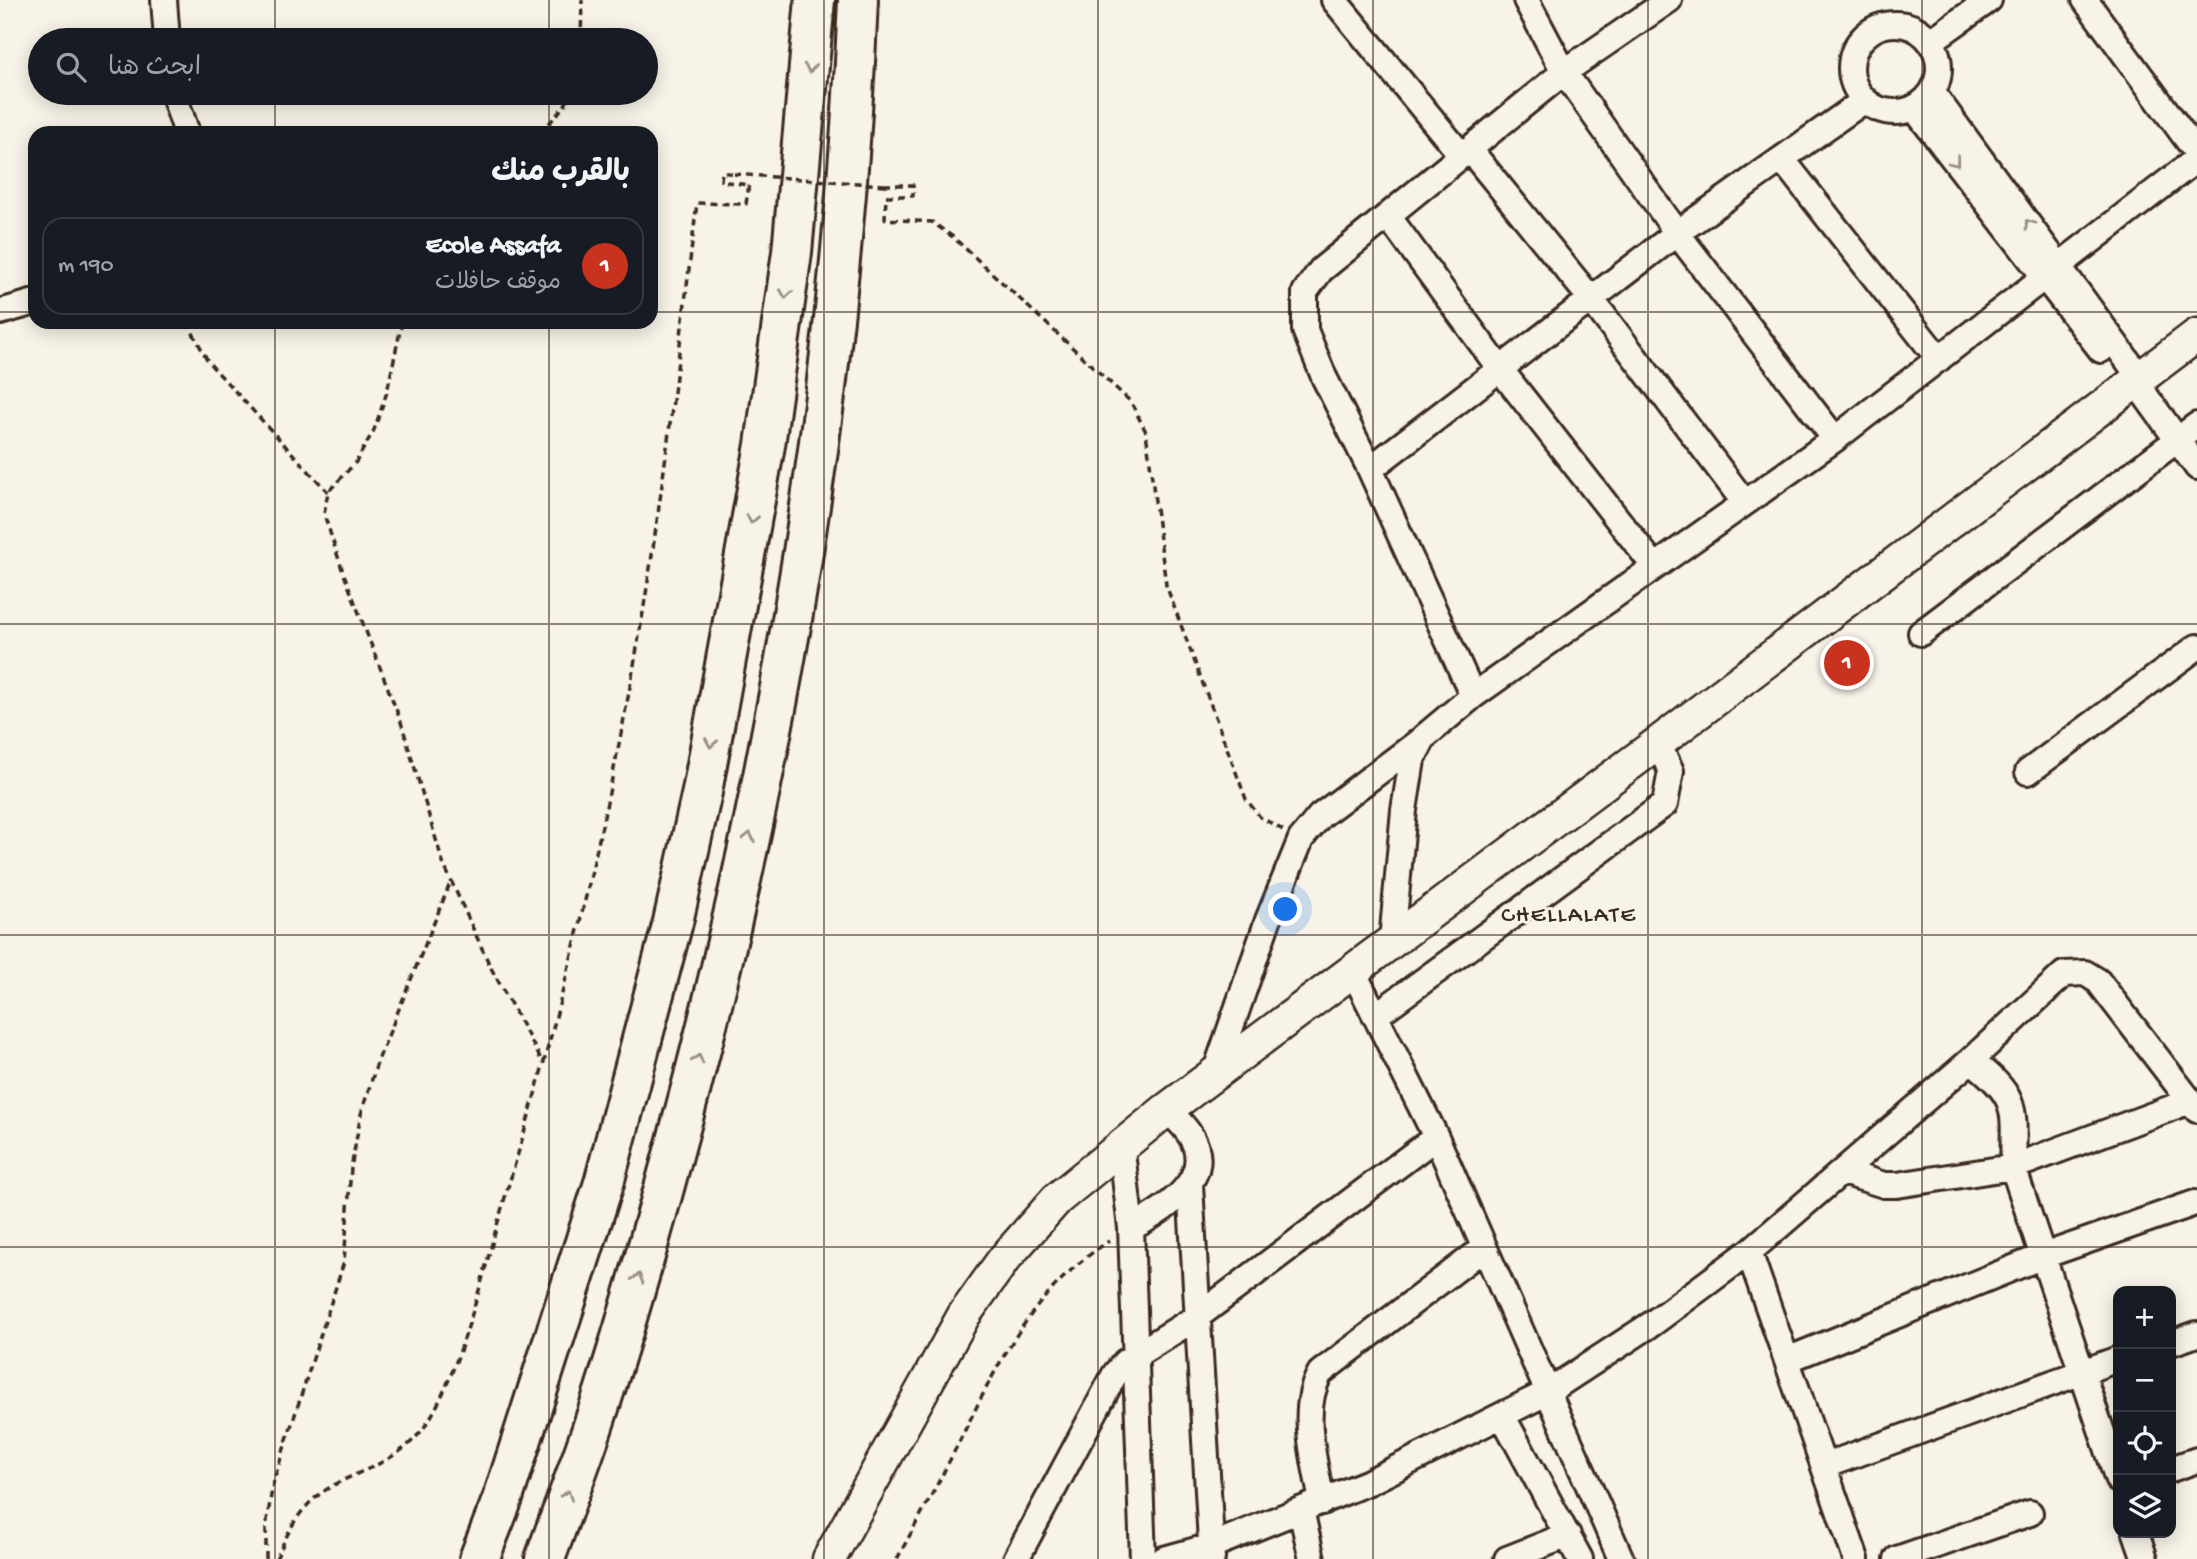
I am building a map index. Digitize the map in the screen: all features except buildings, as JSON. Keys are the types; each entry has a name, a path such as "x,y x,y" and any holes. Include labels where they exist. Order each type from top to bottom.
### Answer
{"highway":[{"path":"479,1559 503,1498 604,1183 673,922 696,818 765,445 792,252 815,0"},
{"path":"545,1559 594,1424 660,1206 720,975 763,774 805,545 830,349 855,88 858,0"}],"street":[{"path":"164,0 166,28"},
{"path":"1334,0 1591,299 1745,503"},
{"path":"1526,0 1564,72 1677,233 1835,439"},
{"path":"1473,696 1370,469 1324,377 1305,330 1305,292 1321,270 1564,72 1670,0"},
{"path":"1931,41 1989,0"},
{"path":"2085,0 2197,153"},
{"path":"1900,24 1915,28 1931,41 1939,64 1938,78 1932,92 1913,108 1883,110 1865,100 1856,88 1851,72 1852,57 1858,43 1870,32 1884,25 1900,24"},
{"path":"1932,92 2052,272 2138,387 2187,432 2197,467"},
{"path":"1370,469 1677,233 1865,100"},
{"path":"177,105 185,126"},
{"path":"1913,108 2052,272"},
{"path":"1782,159 1939,359"},
{"path":"1215,1073 1268,920 1301,839 1320,816 1473,696 1835,439 2197,159"},
{"path":"1388,216 1500,369 1655,567"},
{"path":"0,312 28,304"},
{"path":"829,1559 932,1369 1004,1259 1057,1199 1121,1144 1658,743 1911,549 2138,387 2197,335"},
{"path":"1921,632 2187,432"},
{"path":"2028,772 2197,647"},
{"path":"1392,942 1408,779 1424,737"},
{"path":"1375,1016 1665,804 1671,771 1658,743"},
{"path":"1353,971 1436,1137 1621,1559"},
{"path":"1164,1559 1211,1553 1546,1393 1653,1323 1749,1252 1971,1060 2058,978 2074,972 2085,973 2098,981 2194,1105 2013,1167 1897,1185 1884,1185 1843,1172"},
{"path":"1971,1060 2000,1083 2012,1104 2013,1167 2116,1475"},
{"path":"1131,1227 1180,1198 1196,1171 1196,1151 1189,1133 1166,1110"},
{"path":"1016,1559 1115,1374 1125,1362 1137,1357 1197,1317 1436,1137"},
{"path":"1121,1144 1131,1227 1143,1559"},
{"path":"1190,1185 1211,1553"},
{"path":"1787,1360 2043,1256 2195,1203"},
{"path":"1312,1559 1311,1389 1320,1373 1484,1248"},
{"path":"1749,1252 1856,1559"},
{"path":"2176,1341 2197,1334"},
{"path":"1824,1466 2113,1361"},
{"path":"1502,1415 1580,1559"},
{"path":"2176,1467 2197,1460"},
{"path":"1897,1559 2030,1513"},
{"path":"1507,1559 1568,1535"},
{"path":"2138,1538 2146,1559"}],"path":[{"path":"581,28 582,0"},
{"path":"547,126 565,105"},
{"path":"276,1559 305,1508 320,1495 407,1449 429,1420 456,1359 543,1063 585,897 625,713 659,516 697,204 746,204 749,185 721,181 722,172 912,186 912,196 886,196 886,219 932,222 1066,340 1131,402 1146,432 1166,585 1218,717 1246,799 1260,817 1301,839"},
{"path":"191,329 209,363 328,492"},
{"path":"400,329 387,392 374,430 356,462 328,492 324,514 401,722 451,881 491,968 543,1063"},
{"path":"266,1559 266,1527 273,1483 344,1262 351,1168 361,1114 377,1063 451,881"},
{"path":"897,1559 1014,1336 1063,1274 1131,1227"}],"place":[{"name":"Ecole Assafa","path":"1847,663"}],"district":[{"name":"CHELLALATE","path":"1569,913"}]}
